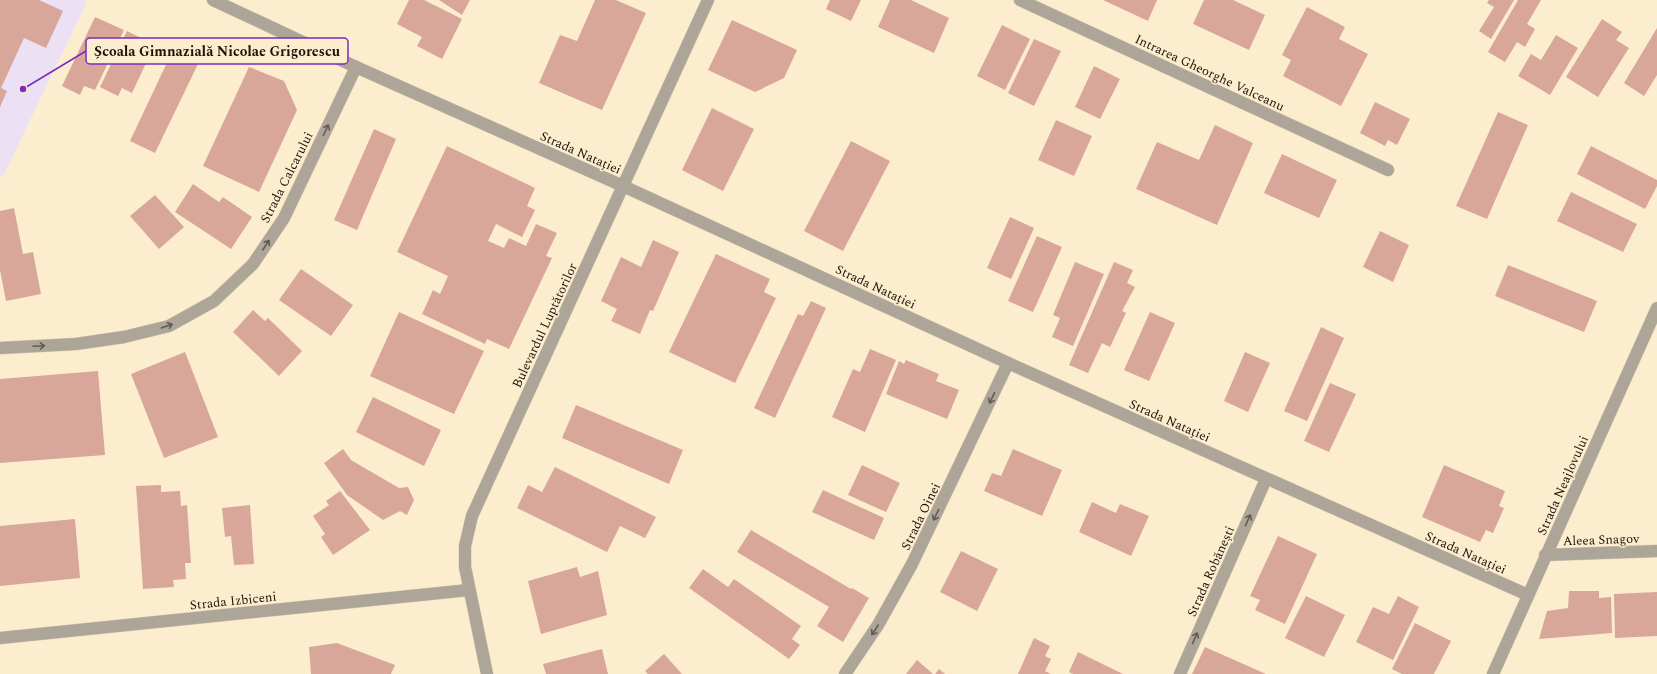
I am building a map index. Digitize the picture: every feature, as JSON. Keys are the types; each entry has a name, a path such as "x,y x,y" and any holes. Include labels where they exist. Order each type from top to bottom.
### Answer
{"street":[{"name":"Strada Natației","path":"213,0 356,67 623,186 1008,363 1528,595"},
{"name":"Bulevardul Luptătorilor","path":"487,674 465,567 465,546 472,516 708,0"},
{"name":"Intrarea Gheorghe Valceanu","path":"1020,0 1388,170"},
{"name":"Strada Calcarului","path":"0,348 76,344 124,337 169,326 214,301 253,264 284,218 356,67"},
{"name":"Strada Neajlovului","path":"1492,674 1657,308"},
{"name":"Strada Oinei","path":"845,674 878,625 912,564 1008,363"},
{"name":"Strada Robănești","path":"1180,674 1266,479"},
{"name":"Aleea Snagov","path":"1545,555 1657,551"},
{"name":"Strada Izbiceni","path":"0,638 469,590"}],"shaded area":[{"path":"0,0 83,0 87,2 3,176 0,177"}],"building":[{"path":"0,0 39,0 63,11 46,48 24,38 1,88 7,91 0,107"},
{"path":"409,0 424,0 462,19 442,59 417,46 422,37 397,24"},
{"path":"439,0 470,0 462,15"},
{"path":"595,0 616,0 646,13 602,110 539,83 560,35 577,41"},
{"path":"830,0 861,0 851,21 826,9"},
{"path":"890,0 911,0 949,18 934,53 878,27"},
{"path":"1103,0 1157,0 1148,21"},
{"path":"1204,0 1233,0 1265,15 1249,50 1193,24"},
{"path":"1489,0 1514,0 1491,39 1479,31 1494,7 1487,3"},
{"path":"1518,0 1541,0 1527,24 1535,29 1525,47 1517,42 1505,62 1488,52"},
{"path":"1307,7 1345,27 1339,39 1368,54 1341,106 1283,76 1291,60 1282,55"},
{"path":"95,17 124,30 95,90 84,86 80,95 62,86"},
{"path":"1602,19 1622,32 1616,40 1629,48 1598,97 1566,77"},
{"path":"732,20 797,50 784,78 755,92 708,70"},
{"path":"1002,25 1030,39 1005,90 977,76"},
{"path":"1657,28 1657,75 1644,96 1624,83"},
{"path":"127,31 143,39 135,55 147,61 132,93 122,88 118,96 100,87"},
{"path":"1556,35 1578,48 1550,95 1518,76 1531,54 1541,60"},
{"path":"1034,39 1061,51 1034,106 1008,93"},
{"path":"172,52 198,64 155,153 130,141"},
{"path":"1094,66 1120,79 1100,119 1075,107"},
{"path":"249,67 284,81 297,110 259,192 203,166"},
{"path":"1375,102 1410,119 1397,145 1388,140 1385,146 1360,133"},
{"path":"712,108 754,129 723,191 682,170"},
{"path":"1498,112 1528,125 1487,219 1456,206"},
{"path":"1056,120 1092,136 1074,176 1038,160"},
{"path":"1215,125 1253,143 1217,225 1136,189 1157,142 1199,160"},
{"path":"374,129 396,139 357,230 334,220"},
{"path":"851,141 890,161 843,251 804,231"},
{"path":"447,146 535,188 527,206 535,210 522,237 496,224 488,241 504,248 509,238 526,246 536,224 557,233 546,256 552,258 509,349 487,339 485,344 422,314 433,290 440,294 448,276 397,252"},
{"path":"1591,146 1657,180 1657,186 1645,209 1577,174"},
{"path":"1282,154 1337,180 1319,218 1264,193"},
{"path":"193,184 219,202 223,197 252,217 231,249 175,212"},
{"path":"1571,192 1637,224 1623,252 1557,221"},
{"path":"155,195 184,227 159,249 130,216"},
{"path":"14,208 23,254 33,252 41,294 6,301 0,270 0,211"},
{"path":"1010,217 1034,228 1011,279 987,268"},
{"path":"1380,231 1409,245 1393,282 1363,267"},
{"path":"1037,236 1062,247 1033,312 1008,301"},
{"path":"653,240 679,252 653,311 650,310 640,334 611,321 617,309 601,301 621,257 641,267"},
{"path":"716,254 770,279 764,292 776,298 735,383 669,352"},
{"path":"1075,262 1104,274 1073,346 1052,337 1060,318 1053,315"},
{"path":"1114,262 1133,270 1127,283 1135,287 1122,311 1126,313 1110,347 1102,343 1088,373 1069,365"},
{"path":"1508,265 1597,301 1584,332 1495,296"},
{"path":"301,269 353,305 331,336 279,300"},
{"path":"811,301 826,308 775,418 754,408 798,314 803,316"},
{"path":"253,310 265,321 268,318 302,351 279,376 233,332"},
{"path":"399,312 484,351 454,414 370,376"},
{"path":"1150,312 1175,323 1149,381 1124,370"},
{"path":"1321,327 1344,338 1307,421 1284,411"},
{"path":"870,349 896,360 865,432 832,417 853,369 860,372"},
{"path":"185,352 218,437 164,458 131,374"},
{"path":"1245,352 1270,363 1248,412 1224,401"},
{"path":"906,360 939,374 936,381 959,390 947,419 886,394 899,361 904,364"},
{"path":"98,371 105,455 0,463 0,379"},
{"path":"1330,383 1356,394 1329,452 1304,441"},
{"path":"373,397 441,430 424,466 356,432"},
{"path":"576,405 683,450 669,484 562,438"},
{"path":"343,449 351,460 399,488 408,487 414,500 407,515 400,511 383,520 347,495 324,463"},
{"path":"1013,449 1062,470 1042,516 984,491 992,473 1001,476"},
{"path":"862,465 900,483 886,512 848,495"},
{"path":"1444,465 1505,491 1499,506 1504,508 1493,533 1486,530 1480,542 1422,517"},
{"path":"555,467 656,517 645,538 620,526 607,552 517,508 528,485 542,492"},
{"path":"161,485 161,492 180,491 181,506 187,505 191,563 185,563 186,579 173,580 174,587 143,589 136,486"},
{"path":"823,490 884,518 874,540 812,512"},
{"path":"340,491 370,530 333,555 321,537 325,534 313,516 329,505 326,501"},
{"path":"1092,502 1116,513 1120,504 1149,516 1131,556 1079,532"},
{"path":"250,505 254,564 234,565 231,536 225,537 222,508"},
{"path":"75,519 80,578 0,586 0,526"},
{"path":"751,530 869,598 843,642 817,626 829,607 737,552"},
{"path":"1278,536 1317,554 1285,624 1255,610 1260,600 1250,596"},
{"path":"961,551 998,569 977,611 940,592"},
{"path":"577,567 580,577 598,571 607,615 541,634 528,581"},
{"path":"703,569 728,587 734,579 801,626 792,639 800,645 789,659 689,588"},
{"path":"1569,591 1599,591 1599,598 1611,597 1612,633 1539,639 1547,611 1568,608"},
{"path":"1657,592 1657,636 1615,638 1614,594"},
{"path":"1306,596 1345,615 1324,657 1285,638"},
{"path":"1398,596 1419,607 1393,660 1356,642 1373,607 1389,614"},
{"path":"1415,623 1451,641 1434,674 1402,674 1392,669"},
{"path":"1034,638 1050,646 1045,656 1051,659 1045,671 1051,674 1018,674"},
{"path":"337,643 395,665 391,674 311,674 309,647"},
{"path":"1205,647 1266,674 1192,674"},
{"path":"602,649 608,674 546,674 543,664"},
{"path":"1078,652 1123,674 1073,674 1069,672"},
{"path":"664,654 682,674 648,674 645,671"},
{"path":"917,660 933,674 906,674"},
{"path":"939,669 945,674 935,674"}],"place":[{"name":"Școala Gimnazială Nicolae Grigorescu","path":"23,89"}]}
